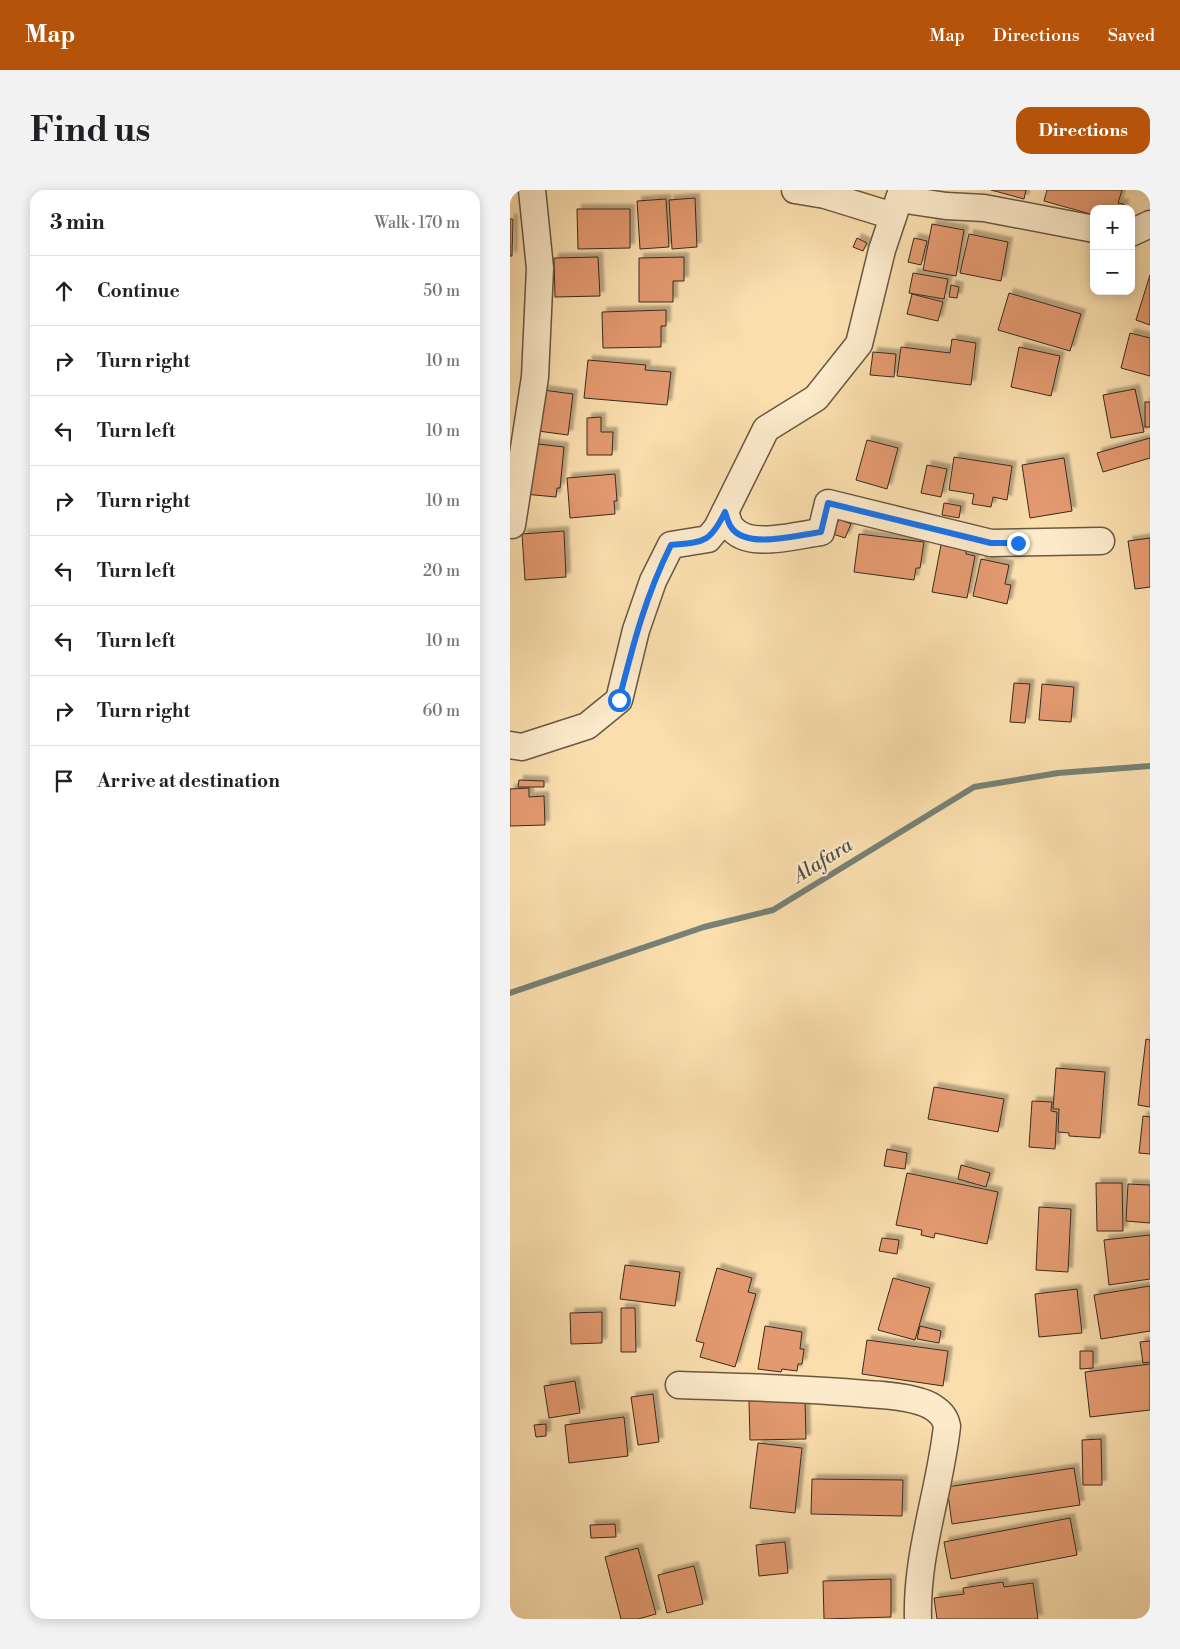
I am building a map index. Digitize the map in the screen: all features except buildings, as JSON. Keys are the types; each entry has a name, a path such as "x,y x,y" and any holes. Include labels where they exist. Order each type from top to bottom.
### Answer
{"street":[{"path":"512,525 535,377 540,268 532,190"},
{"path":"795,190 825,195 994,210 1090,228"},
{"path":"510,745 522,747 587,726 619,700 636,630 652,581 671,545 708,539 717,528 766,429 816,398 859,344 882,250 898,201"},
{"path":"1135,231 1150,224"},
{"path":"725,512 731,527 752,541 821,532 828,503 991,543 1101,541"},
{"path":"679,1385 817,1389 892,1396 930,1405 940,1413 945,1418 947,1426 928,1522 918,1595 918,1619"}],"waterway":[{"name":"Alafara","path":"510,993 704,927 773,910 974,787 1058,773 1150,766"}],"route":[{"path":"619,700 636,630 652,581 671,545 708,539 717,528 725,512 731,527 752,541 821,532 828,503 991,543 1018,543"}]}
